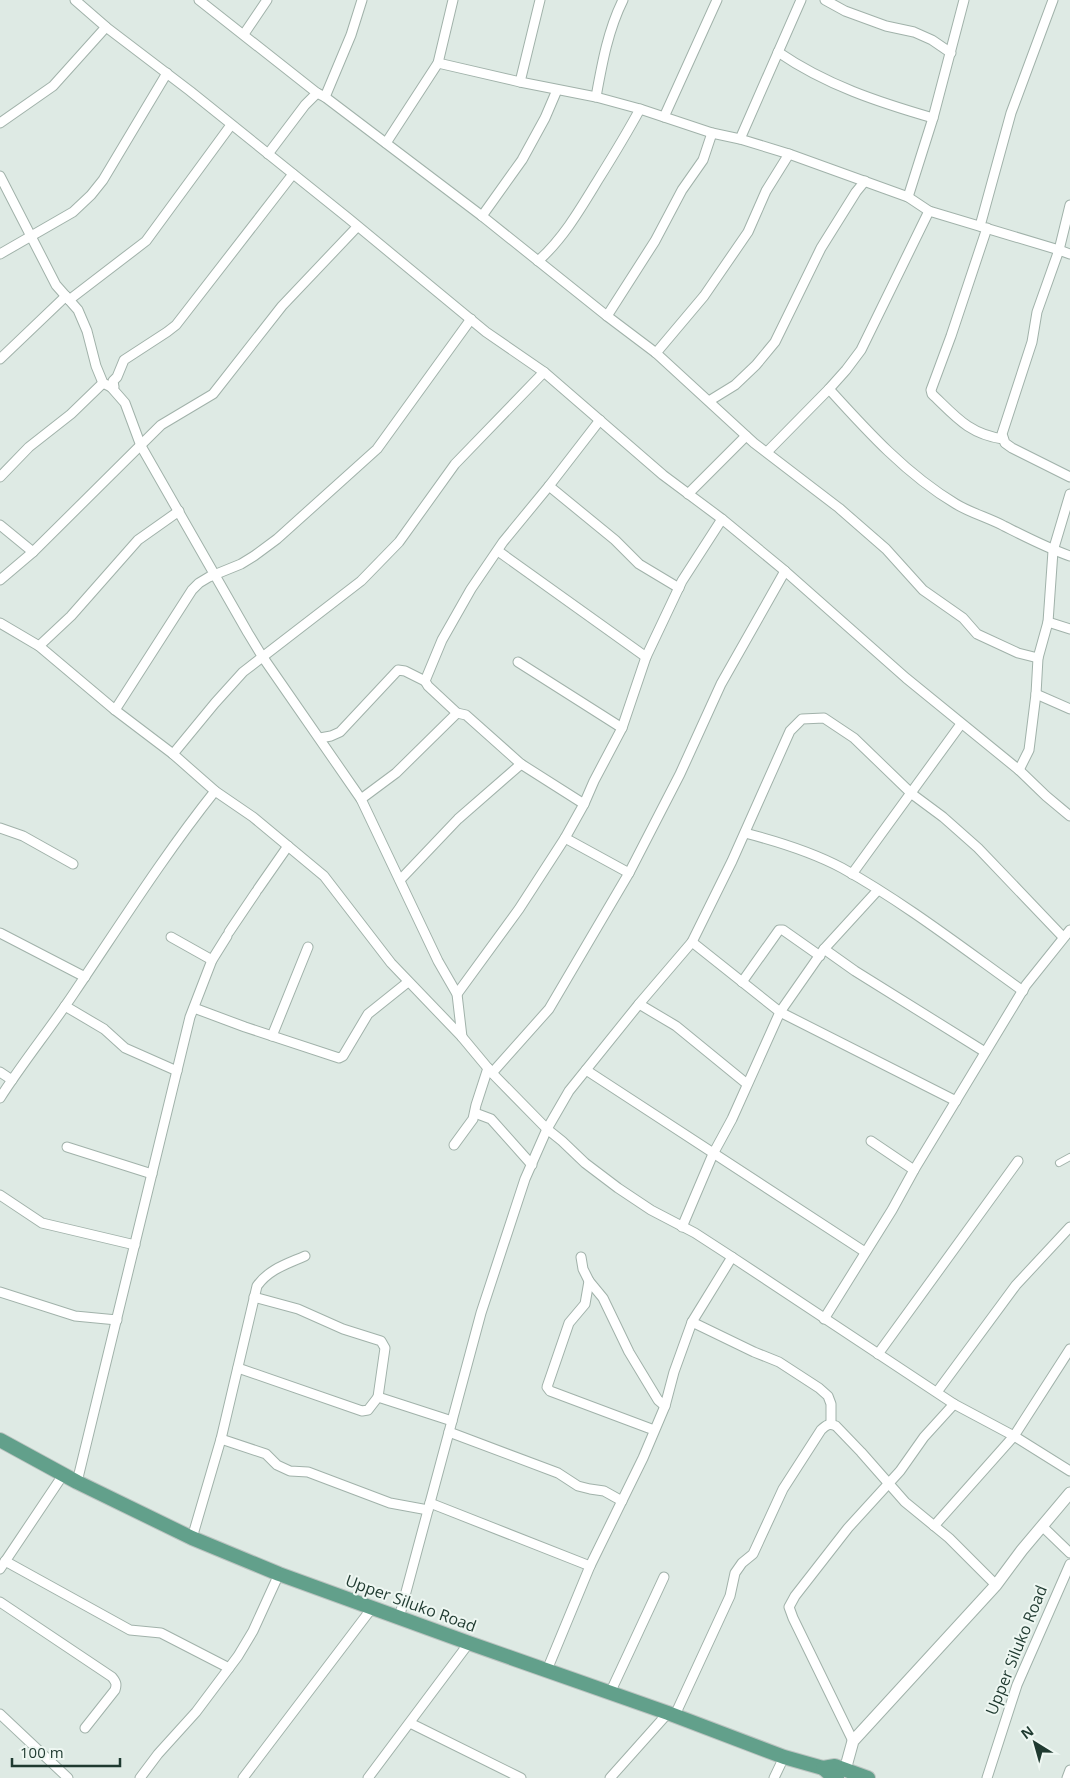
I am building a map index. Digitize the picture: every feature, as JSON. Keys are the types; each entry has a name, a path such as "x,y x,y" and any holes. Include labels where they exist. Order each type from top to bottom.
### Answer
{"main road":[{"name":"Upper Siluko Road","path":"0,1440 63,1475 192,1538 279,1574 672,1714 784,1757 823,1768 834,1766 841,1774 868,1778"}],"street":[{"path":"75,0 106,27 167,73 293,174 486,332 544,372 663,475 722,519 785,571 962,724 1019,770 1070,816"},
{"path":"199,0 482,216 656,353 746,436 839,508 886,549 923,590 963,618 977,634 1018,653 1038,658"},
{"path":"244,34 267,0"},
{"path":"268,154 305,105 321,95 351,35 362,0"},
{"path":"386,143 438,63 453,0"},
{"path":"520,82 540,0"},
{"path":"596,97 608,41 616,14 623,0"},
{"path":"664,117 717,0"},
{"path":"740,139 801,0"},
{"path":"825,0 845,11 879,24 914,32 932,40 951,53"},
{"path":"908,197 934,118 964,0"},
{"path":"1003,439 987,436 965,425 932,394 931,390 951,336 984,227 1011,113 1053,0"},
{"path":"0,122 53,86 106,27"},
{"path":"778,52 797,65 840,87 888,105 934,118"},
{"path":"438,63 596,97 640,109 712,133 740,139 789,154 908,197 929,211 1070,254"},
{"path":"0,254 73,212 91,195 103,180 167,73"},
{"path":"482,216 522,160 545,118 557,90"},
{"path":"538,261 550,250 584,203 627,134 640,109"},
{"path":"0,359 67,298 146,241 231,125"},
{"path":"607,316 655,241 682,190 703,160 712,133"},
{"path":"656,353 704,296 748,232 766,191 789,154"},
{"path":"107,385 114,387 113,381 117,377 124,360 176,325 293,174"},
{"path":"0,176 56,285 78,310 87,331 96,366 107,385 125,403 141,446 214,574 262,656 361,799 438,962 457,994 462,1037"},
{"path":"709,401 735,385 756,365 775,342 821,248 865,181"},
{"path":"1070,205 1059,250 1037,312 1032,342 1002,434 1005,443 1012,448 1070,477"},
{"path":"767,452 829,389 861,350 929,211"},
{"path":"0,580 32,552 162,425 213,394 282,306 357,227"},
{"path":"115,710 192,590 199,583 214,574 247,560 277,539 377,449 471,320"},
{"path":"172,754 243,672 361,582 399,542 455,464 544,372"},
{"path":"0,477 29,447 107,385"},
{"path":"829,389 875,439 918,477 955,504 1053,550 1070,556"},
{"path":"425,681 442,640 471,588 600,420"},
{"path":"688,494 746,436"},
{"path":"549,486 615,540 639,564 679,588"},
{"path":"1019,770 1029,750 1036,694 1038,658 1048,622 1053,550 1070,494"},
{"path":"39,646 71,616 138,540 179,511"},
{"path":"457,994 519,909 565,838 584,804 622,728 646,657 679,588 722,519"},
{"path":"0,525 32,552"},
{"path":"498,551 646,657"},
{"path":"454,1145 474,1119 490,1071 549,1009 630,873 680,774 721,684 785,571"},
{"path":"1048,622 1070,630"},
{"path":"0,623 39,646 115,710 215,790 253,817 324,876 391,963 408,982 462,1037 490,1071 547,1130 562,1141 585,1163 618,1188 695,1233 954,1404 1014,1436 1070,1470"},
{"path":"518,662 622,728"},
{"path":"320,738 340,732 398,670 405,671 425,681 457,713 466,715 521,764 584,804"},
{"path":"1036,694 1070,709"},
{"path":"361,799 396,773 457,713"},
{"path":"399,1618 481,1313 525,1179 547,1130 569,1091 692,942 745,833 790,731 802,719 824,718 854,738 912,794 943,817 978,848 1063,937"},
{"path":"852,874 962,724"},
{"path":"400,880 458,819 521,764"},
{"path":"0,1098 85,977 183,831 215,790"},
{"path":"0,828 23,836 74,864"},
{"path":"745,833 780,842 841,867 878,890 1023,991"},
{"path":"565,838 630,873"},
{"path":"77,1482 190,1017 212,960 288,846"},
{"path":"682,1227 712,1154 732,1119 780,1012 822,953 878,890"},
{"path":"742,982 779,930 783,930 855,971 985,1052"},
{"path":"824,1319 892,1210 914,1170 1023,991 1070,930"},
{"path":"0,933 85,977"},
{"path":"171,937 212,960"},
{"path":"692,942 780,1012 956,1101"},
{"path":"272,1036 308,947"},
{"path":"194,1008 339,1058 343,1056 368,1014 408,982"},
{"path":"639,1004 676,1026 747,1084"},
{"path":"65,1006 104,1029 125,1048 177,1071"},
{"path":"586,1070 712,1154 865,1252"},
{"path":"0,1072 12,1080"},
{"path":"475,1113 491,1119 532,1165"},
{"path":"871,1141 914,1170"},
{"path":"67,1147 152,1174"},
{"path":"1059,1163 1070,1157"},
{"path":"878,1354 1018,1161"},
{"path":"0,1195 42,1223 135,1245"},
{"path":"937,1392 1016,1285 1070,1226"},
{"path":"192,1538 221,1439 257,1286 263,1277 271,1271 305,1256"},
{"path":"581,1257 582,1269 588,1281 603,1298 629,1352 658,1400 665,1406"},
{"path":"547,1670 590,1566 643,1458 665,1406 674,1372 692,1322 732,1257"},
{"path":"588,1281 586,1304 569,1323 547,1387 550,1391 654,1430"},
{"path":"0,1292 75,1316 116,1320"},
{"path":"238,1368 362,1411 368,1410 378,1397 385,1348 381,1342 343,1329 298,1308 254,1297"},
{"path":"692,1322 779,1362 819,1388 828,1396 831,1404 831,1424"},
{"path":"934,1526 1014,1436 1070,1349"},
{"path":"378,1397 452,1421"},
{"path":"853,1741 793,1618 790,1607 795,1596 842,1536 900,1470 924,1438 954,1404"},
{"path":"610,1778 672,1714 730,1596 735,1572 753,1554 783,1489 821,1430 827,1425 836,1426 906,1502 996,1585"},
{"path":"449,1432 558,1473 578,1486 590,1490 604,1491 622,1501"},
{"path":"221,1439 266,1454 277,1465 290,1471 308,1472 390,1503 429,1507 590,1566"},
{"path":"63,1475 3,1565 130,1630 161,1633 229,1668"},
{"path":"841,1774 853,1741 996,1585 1070,1493"},
{"path":"1042,1526 1070,1553"},
{"name":"Upper Siluko Road","path":"987,1778 1017,1685 1070,1564"},
{"path":"140,1778 158,1754 196,1712 229,1668 252,1631 279,1574"},
{"path":"610,1693 664,1577"},
{"path":"0,1602 112,1677 116,1682 115,1690 85,1728"},
{"path":"243,1778 372,1608"},
{"path":"368,1778 469,1643"},
{"path":"0,1714 68,1778"},
{"path":"410,1723 521,1778"},
{"path":"774,1778 784,1757"},
{"path":"1067,1778 1070,1770"}]}
